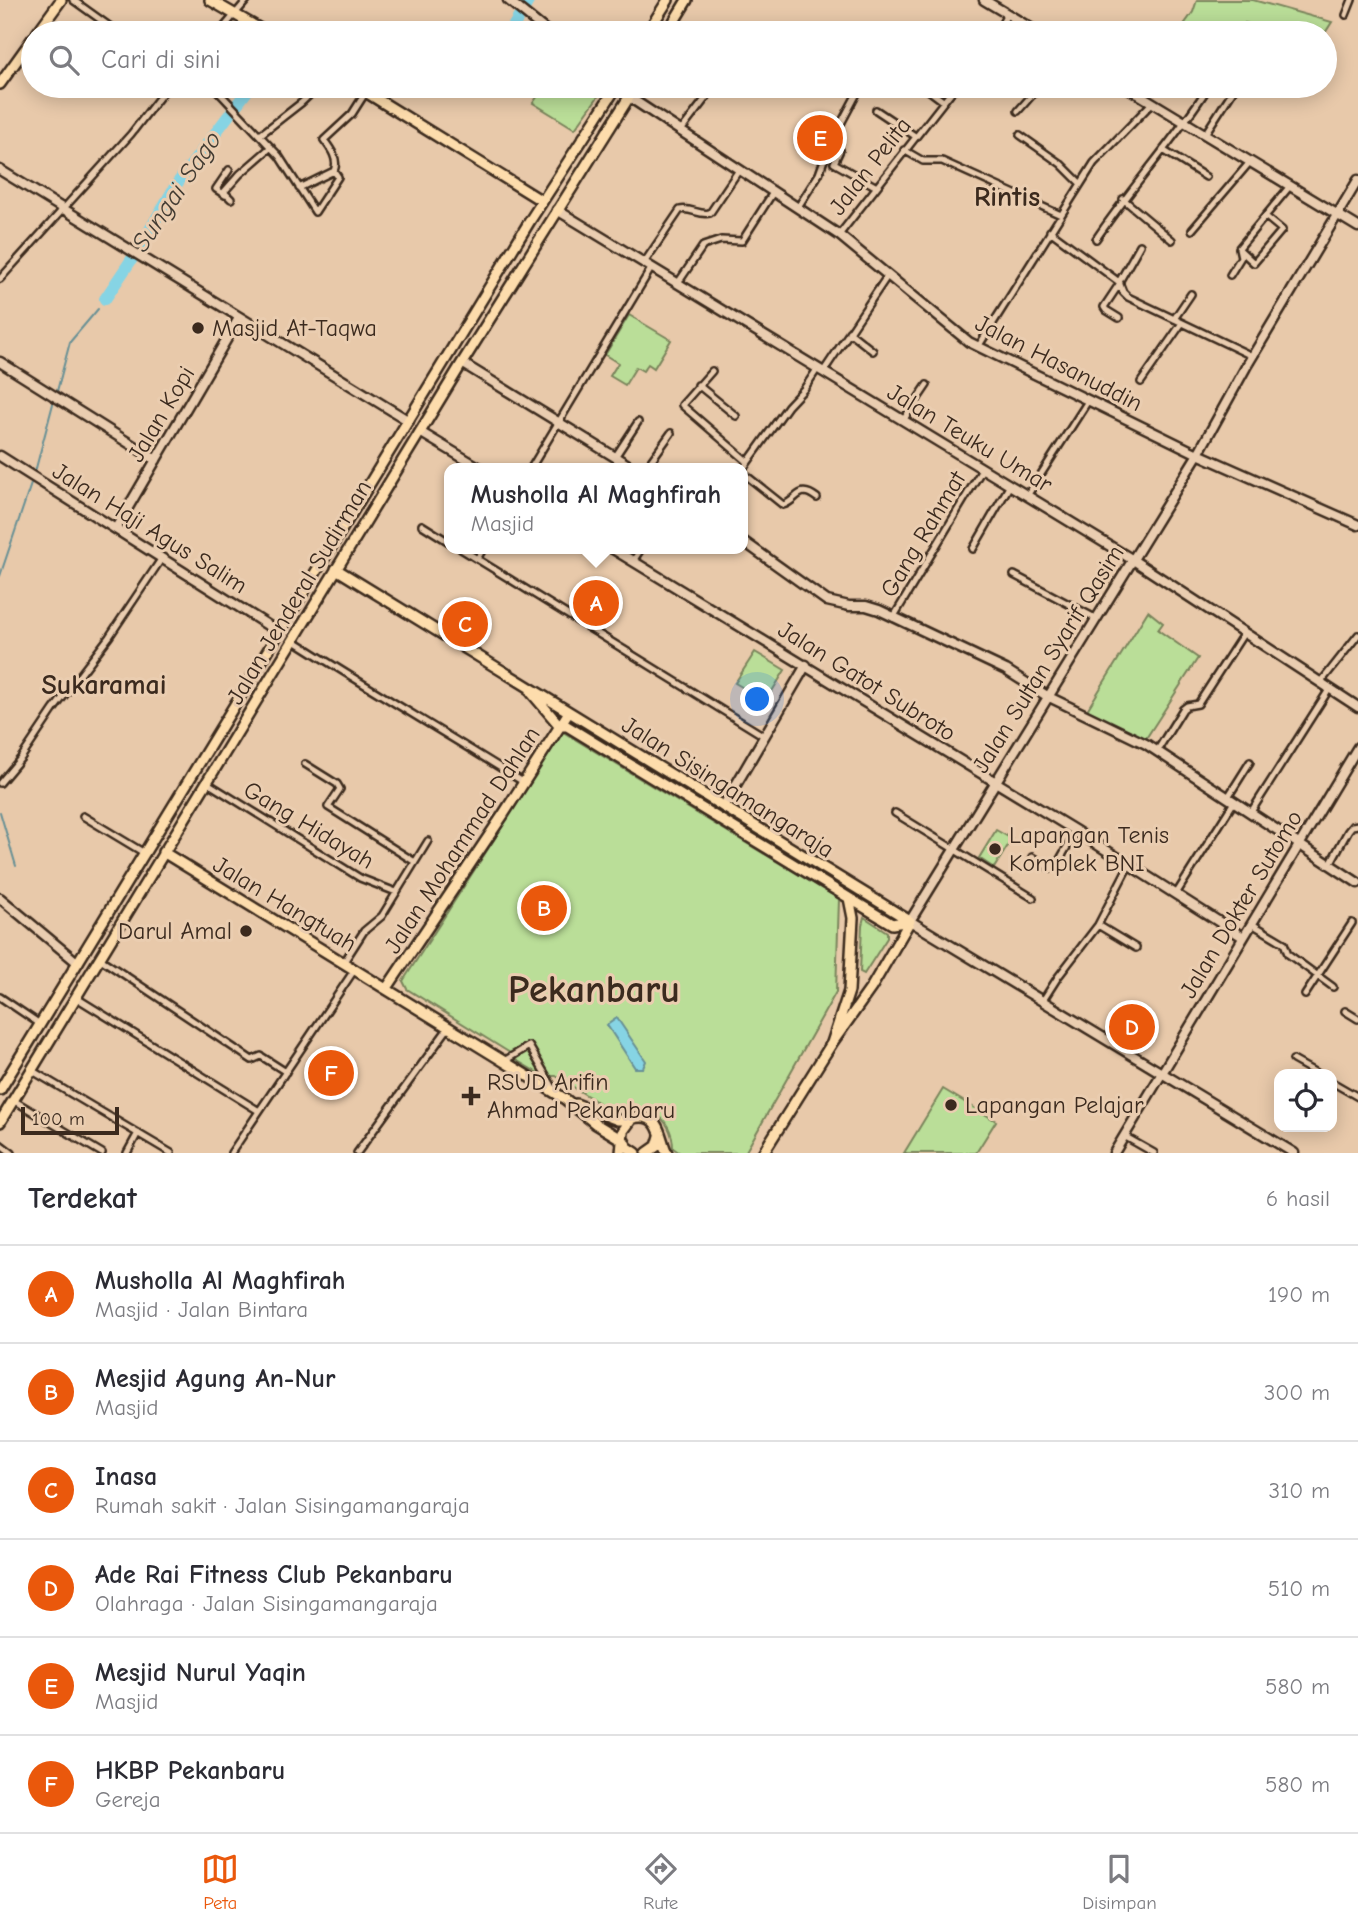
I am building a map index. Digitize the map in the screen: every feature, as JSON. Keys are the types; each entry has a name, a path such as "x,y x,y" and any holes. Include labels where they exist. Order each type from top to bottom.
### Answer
{"main road":[{"path":"46,21 61,0"},
{"path":"210,0 246,21"},
{"path":"655,21 668,0"},
{"path":"674,21 687,0"},
{"path":"0,84 21,55"},
{"path":"376,98 545,197 552,205 560,206"},
{"name":"Jalan Jenderal Sudirman","path":"0,1090 531,219 609,98"},
{"name":"Jalan Jenderal Sudirman","path":"0,1122 335,569 628,98"},
{"path":"531,219 541,216 546,219 546,228"},
{"name":"Jalan Sisingamangaraja","path":"335,569 910,921"},
{"name":"Jalan Sisingamangaraja","path":"526,686 560,726 568,726 892,925 910,921"},
{"name":"Jalan Mohammad Dahlan","path":"387,988 569,712"},
{"path":"723,807 734,827"},
{"name":"Jalan Hangtuah","path":"163,852 561,1096"},
{"path":"832,1043 849,991 853,918 849,898"},
{"name":"Jalan Sultan Syarif Qasim","path":"763,1153 832,1043 871,988 910,921"},
{"path":"26,1047 40,1055"},
{"path":"561,1096 618,1120 631,1120 641,1116 649,1118 656,1123 667,1153"},
{"path":"561,1096 596,1124 624,1141 627,1147 636,1153"},
{"path":"621,1153 623,1131 631,1120"},
{"path":"648,1153 657,1146 660,1134"}],"street":[{"path":"73,0 102,21"},
{"path":"230,21 247,0"},
{"path":"508,0 534,21"},
{"path":"984,0 1019,21"},
{"path":"1346,15 1352,0"},
{"path":"1003,21 1007,14"},
{"path":"0,279 131,134 159,98"},
{"path":"224,98 271,147 315,212 338,177 334,171 331,149 324,140 352,114 362,98"},
{"path":"260,135 306,98"},
{"name":"Jalan Hasanuddin","path":"630,98 839,235 978,347 1198,454 1358,525"},
{"path":"680,132 706,98"},
{"path":"798,207 819,174 829,146 855,98"},
{"path":"1018,111 1029,98"},
{"path":"1145,98 1358,227"},
{"path":"1097,239 1123,199 1201,98"},
{"path":"1205,134 1228,98"},
{"name":"Jalan Pelita","path":"839,235 943,100"},
{"path":"978,347 1094,163 1153,103"},
{"path":"876,110 915,136"},
{"path":"1020,135 1061,164 1080,183"},
{"path":"229,170 216,189 228,197 224,192 271,147"},
{"path":"840,150 834,163 875,186"},
{"path":"904,150 919,160 938,159 1061,215"},
{"path":"1163,150 1206,177"},
{"path":"1192,230 1250,162"},
{"path":"0,170 410,421"},
{"path":"534,463 680,210 710,213 739,170"},
{"path":"299,188 334,171"},
{"name":"Jalan Sultan Syarif Qasim","path":"910,921 1198,454 1252,356 1358,180"},
{"path":"1238,249 1290,186"},
{"path":"678,283 703,246 721,240 742,241 774,191"},
{"path":"1123,199 1172,240"},
{"name":"Jalan Teuku Umar","path":"560,206 648,265 1133,560 1358,707"},
{"path":"1238,249 1254,263 1282,230 1265,216"},
{"path":"1050,231 1120,282 1128,297 1252,356"},
{"path":"1119,318 1104,307 1140,245"},
{"path":"1230,275 1241,257 1238,249"},
{"path":"712,371 682,403 683,406 748,462 788,406 849,332 888,275"},
{"path":"1174,319 1191,294"},
{"name":"Jalan Kopi","path":"116,528 239,318"},
{"path":"1141,382 1182,323"},
{"path":"849,332 873,351"},
{"path":"0,362 156,460"},
{"path":"462,363 625,463"},
{"path":"698,385 736,416"},
{"path":"904,419 927,386"},
{"path":"1027,496 1088,401"},
{"path":"615,457 638,422"},
{"path":"420,432 472,463"},
{"path":"650,463 671,433"},
{"name":"Jalan Haji Agus Salim","path":"0,456 281,633"},
{"name":"Gang Rahmat","path":"893,618 983,468"},
{"path":"748,475 783,505 788,504 801,492 817,498"},
{"path":"974,549 1010,485"},
{"path":"422,525 444,539"},
{"path":"748,545 827,601 871,607 1006,670 1047,696 1157,751 1358,883"},
{"path":"469,554 764,736"},
{"path":"477,559 480,554"},
{"name":"Jalan Gatot Subroto","path":"621,554 1076,831 1243,937"},
{"path":"633,561 638,554"},
{"path":"0,783 21,758 162,558"},
{"path":"1014,575 1096,618"},
{"path":"1157,751 1183,709 1198,704 1244,633"},
{"path":"1321,682 1358,635"},
{"path":"293,640 520,780 523,785"},
{"path":"723,807 806,665"},
{"path":"1251,812 1331,688"},
{"name":"Jalan Dokter Sutomo","path":"1114,1153 1358,747"},
{"path":"1176,894 1250,762"},
{"path":"305,764 340,789 328,807 415,862"},
{"name":"Gang Hidayah","path":"206,782 360,878 396,892"},
{"path":"895,813 1033,898"},
{"path":"83,816 145,854"},
{"path":"1330,864 1348,831 1352,826 1358,825"},
{"path":"1032,857 1050,868 1055,868 1076,831"},
{"path":"344,962 364,930 382,916 428,841"},
{"path":"1042,1002 1098,925 1129,864"},
{"path":"0,898 78,963"},
{"name":"Jalan Sisingamangaraja","path":"910,921 1161,1073 1282,1150 1294,1153"},
{"path":"1305,995 1352,923"},
{"path":"1252,924 1284,943 1287,954 1333,987"},
{"path":"1098,925 1136,948"},
{"path":"99,958 252,1060 261,1056 286,1072"},
{"path":"231,1153 355,969"},
{"path":"0,997 40,1024"},
{"path":"75,997 259,1111"},
{"path":"1345,1011 1358,1018"},
{"path":"357,1153 449,1027"},
{"path":"504,1061 529,1046 561,1096"},
{"path":"1293,1060 1309,1069"},
{"path":"31,1070 171,1153"},
{"path":"1337,1085 1358,1097"},
{"path":"13,1100 102,1153"},
{"path":"127,1153 138,1133"},
{"path":"1124,1136 1154,1153"},
{"path":"0,1144 12,1153"}],"green space":[{"path":"1197,0 1253,0 1328,21 1187,21"},
{"path":"536,98 597,98 575,129 533,103"},
{"path":"629,315 671,340 654,368 648,364 643,371 636,367 625,385 610,376 618,363 605,355"},
{"path":"1148,611 1163,623 1158,630 1198,658 1145,740 1087,710"},
{"path":"755,652 785,670 766,701 735,683"},
{"path":"563,732 839,899 836,992 745,1153 680,1153 673,1148 668,1127 655,1113 637,1108 616,1114 556,1076 543,1076 407,989 403,981"},
{"name":"Lapangan Tenis Komplek BNI","path":"996,830 1012,839 994,868 979,858"},
{"path":"864,917 887,932 887,938 864,974 860,972"},
{"name":"Lapangan Pelajar","path":"943,1089 996,1121 976,1153 904,1153"}],"water":[{"path":"617,1018 646,1061 643,1068 635,1068 607,1025"}],"waterway":[{"name":"Sungai Sago","path":"517,21 529,0"},
{"name":"Sungai Sago","path":"105,299 140,247 176,185 242,98"},
{"name":"Sungai Sago","path":"56,395 70,342 98,309"},
{"name":"Sungai Sago","path":"35,472 54,400"},
{"name":"Sungai Sago","path":"0,576 32,481"},
{"name":"Sungai Sago","path":"0,812 16,866"}],"place":[{"name":"Mesjid Nurul Yaqin","path":"820,138"},
{"name":"Masjid At-Taqwa","path":"198,328"},
{"name":"Musholla Al Maghfirah","path":"596,603"},
{"name":"Inasa","path":"465,624"},
{"name":"Lapangan Tenis Komplek BNI","path":"995,849"},
{"name":"Mesjid Agung An-Nur","path":"544,908"},
{"name":"Darul Amal","path":"246,931"},
{"name":"Ade Rai Fitness Club Pekanbaru","path":"1132,1027"},
{"name":"HKBP Pekanbaru","path":"331,1073"},
{"name":"RSUD Arifin Ahmad Pekanbaru","path":"471,1096"},
{"name":"Lapangan Pelajar","path":"951,1105"}],"district":[{"name":"Rintis","path":"1007,196"},
{"name":"Sukaramai","path":"104,684"},
{"name":"Pekanbaru","path":"594,989"}]}
